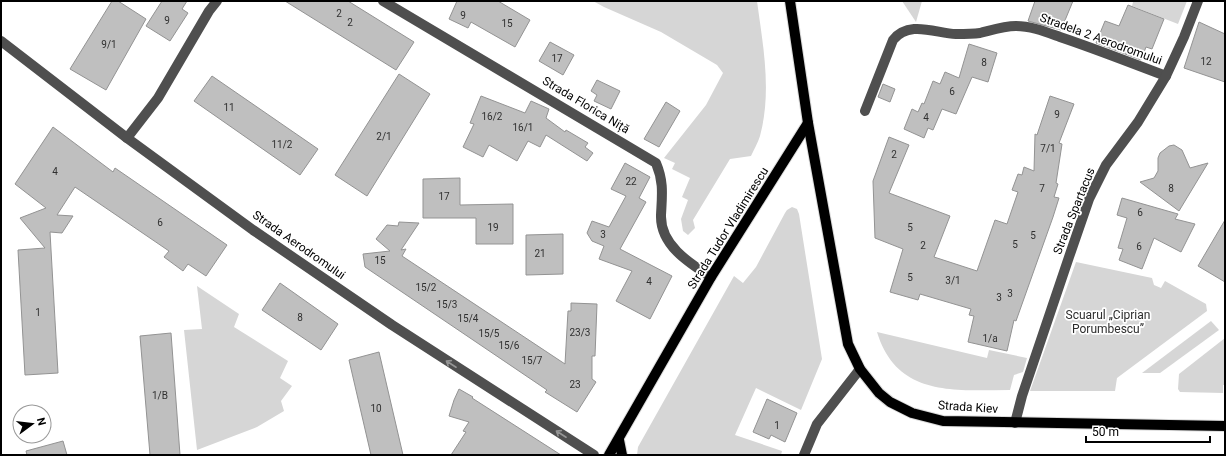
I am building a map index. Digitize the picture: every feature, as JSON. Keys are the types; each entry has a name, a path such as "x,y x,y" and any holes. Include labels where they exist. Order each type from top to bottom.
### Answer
{"main road":[{"path":"790,1 808,123"},
{"name":"Strada Tudor Vladimirescu","path":"609,455 712,277 808,123"},
{"name":"Strada Kiev","path":"808,123 848,344 860,369 879,393 890,402 912,413 943,421 1225,426"},
{"path":"618,440 622,455"}],"street":[{"path":"127,138 158,98 209,11 217,1"},
{"name":"Strada Florica Niță","path":"383,1 656,163 661,175 663,197 661,217 664,233 677,251 695,267 712,277"},
{"name":"Strada Spartacus","path":"1015,423 1069,257 1090,199 1106,165 1138,122 1166,76 1184,37 1198,1"},
{"name":"Stradela 2 Aerodromului","path":"865,111 893,40 896,35 908,29 954,34 978,33 1005,27 1027,27 1091,48 1166,76"},
{"name":"Strada Aerodromului","path":"1,41 127,138 253,230 392,325 594,455"},
{"path":"804,455 817,424 860,369"}],"green space":[{"path":"593,1 757,1 764,52 766,85 764,119 760,136 751,156 730,159 693,220 695,228 688,235 683,231 681,219 688,200 682,197 690,178 672,169 675,163 664,158 706,105 723,73 717,65 661,32"},
{"path":"902,1 922,1 916,22"},
{"path":"1130,1 1187,1 1178,24 1132,6 1133,2"},
{"path":"792,207 797,209 799,214 822,359 801,410 756,388 735,435 782,451 781,455 637,455 638,447 734,276 743,283 756,267 785,213"},
{"name":"Scuarul „Ciprian Porumbescu”","path":"1076,262 1152,278 1154,285 1161,288 1165,281 1206,304 1207,311 1117,378 1115,391 1030,391"},
{"path":"197,286 239,314 234,327 288,361 280,378 292,386 281,401 284,411 257,427 197,450 184,330 202,329"},
{"name":"Scuarul „Ciprian Porumbescu”","path":"1211,321 1219,330 1160,373 1142,373"},
{"path":"877,332 987,358 989,350 1027,358 1023,372 1014,375 1010,390 949,389 931,386 914,379 899,369 886,353"},
{"path":"1225,338 1225,385 1223,385 1223,393 1180,392 1178,389 1179,374"}],"building":[{"path":"112,1 118,1 146,19 106,90 70,69"},
{"path":"162,1 187,1 182,9 188,13 170,41 146,26"},
{"path":"285,1 348,1 414,42 396,70"},
{"path":"457,1 498,1 530,20 515,47 471,22 468,28 449,19"},
{"path":"1035,1 1073,1 1061,30 1028,21"},
{"path":"1128,5 1164,19 1152,49 1146,47 1141,60 1096,43 1105,21 1119,26"},
{"path":"1199,22 1225,34 1225,82 1184,68"},
{"path":"550,42 574,55 563,75 539,61"},
{"path":"969,44 997,53 988,82 972,77 956,114 942,109 933,130 928,128 924,138 904,129 912,109 918,112 922,103 924,104 933,81 940,84 945,72 959,78"},
{"path":"399,74 430,94 367,196 335,175"},
{"path":"212,76 318,149 300,175 194,101"},
{"path":"597,80 620,91 611,109 594,101 597,95 591,91"},
{"path":"883,84 895,89 890,102 878,97"},
{"path":"481,96 525,113 531,101 549,109 546,118 565,132 566,130 588,143 585,147 593,153 587,161 546,135 540,147 528,141 517,161 489,145 483,157 463,147 474,124 470,123"},
{"path":"1050,96 1074,104 1059,143 1062,144 1056,183 1058,184 1054,197 1059,198 1053,217 1016,321 1014,320 1007,351 968,342 974,316 969,315 971,309 920,294 918,300 890,292 903,249 875,238 873,181 889,137 909,145 889,193 950,216 934,257 977,271 995,220 1007,224 1018,192 1012,190 1018,174 1022,175 1024,167 1034,171 1035,134 1037,135"},
{"path":"666,102 680,111 659,147 644,139"},
{"path":"53,127 113,172 115,168 227,245 206,276 188,264 183,271 164,257 169,251 75,187 57,215 73,216 62,233 50,232 58,373 25,375 18,250 45,248 20,218 46,208 15,184"},
{"path":"1174,145 1182,150 1190,168 1208,163 1179,211 1140,182 1154,178 1158,171 1158,158 1160,153 1169,146"},
{"path":"625,163 650,177 639,198 646,202 620,249 672,276 650,319 616,301 632,271 599,259 604,246 592,241 587,233 592,221 609,227 626,196 611,189"},
{"path":"460,178 460,205 513,204 513,244 476,244 476,218 423,218 423,179"},
{"path":"1122,198 1178,214 1175,219 1195,224 1181,252 1154,238 1142,269 1119,260 1123,249 1118,248 1127,218 1117,215"},
{"path":"1225,220 1225,282 1198,266"},
{"path":"399,222 419,223 401,250 406,249 402,256 565,364 568,311 571,311 571,303 597,304 595,356 592,356 592,379 596,382 577,412 545,392 547,390 365,267 363,254 390,251 376,239 387,225 398,226"},
{"path":"563,234 563,274 526,275 526,235"},
{"path":"280,283 338,324 321,350 262,310"},
{"path":"171,333 180,455 150,455 140,336"},
{"path":"379,352 403,455 371,455 349,360"},
{"path":"459,389 561,455 451,455 466,432 463,431 469,422 449,416"},
{"path":"767,399 797,413 785,442 771,435 769,439 753,432"},
{"path":"63,441 67,455 27,455 26,451"}]}
